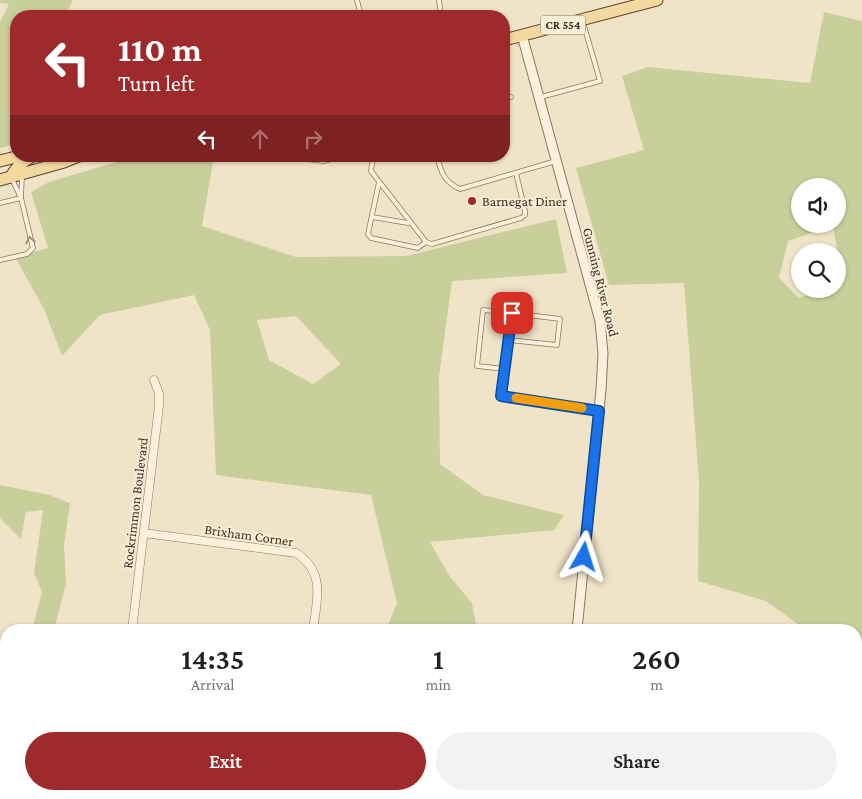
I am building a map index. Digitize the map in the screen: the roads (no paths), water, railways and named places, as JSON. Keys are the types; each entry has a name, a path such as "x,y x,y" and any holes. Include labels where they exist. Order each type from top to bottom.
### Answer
{"main road":[{"name":"CR 554","path":"510,39 583,20 620,5 657,0"},
{"path":"11,177 16,168 23,162"},
{"path":"11,177 60,162"}],"street":[{"name":"Gunning River Road","path":"522,36 600,321 603,354 599,411 578,624"},
{"name":"Rockrimmon Boulevard","path":"133,624 159,406 159,394 154,380"},
{"name":"Brixham Corner","path":"144,533 296,553 305,559 317,582 318,596 314,624"}],"lane":[{"path":"538,98 600,81 583,20"},
{"path":"438,162 441,172 446,180 460,189 556,161"},
{"path":"372,162 371,171 426,242 432,244 521,218 525,215 516,173"},
{"path":"11,177 14,188 21,198"},
{"path":"0,260 27,254 33,248 21,198 11,177"},
{"path":"380,182 368,234 371,238 418,248 426,242"},
{"path":"0,203 21,198"},
{"path":"372,217 408,223 410,221"},
{"path":"504,369 477,366 483,310 560,319 557,345 509,340"},
{"path":"512,313 501,396 599,411"}],"place":[{"name":"Barnegat Diner","path":"472,201"}]}
